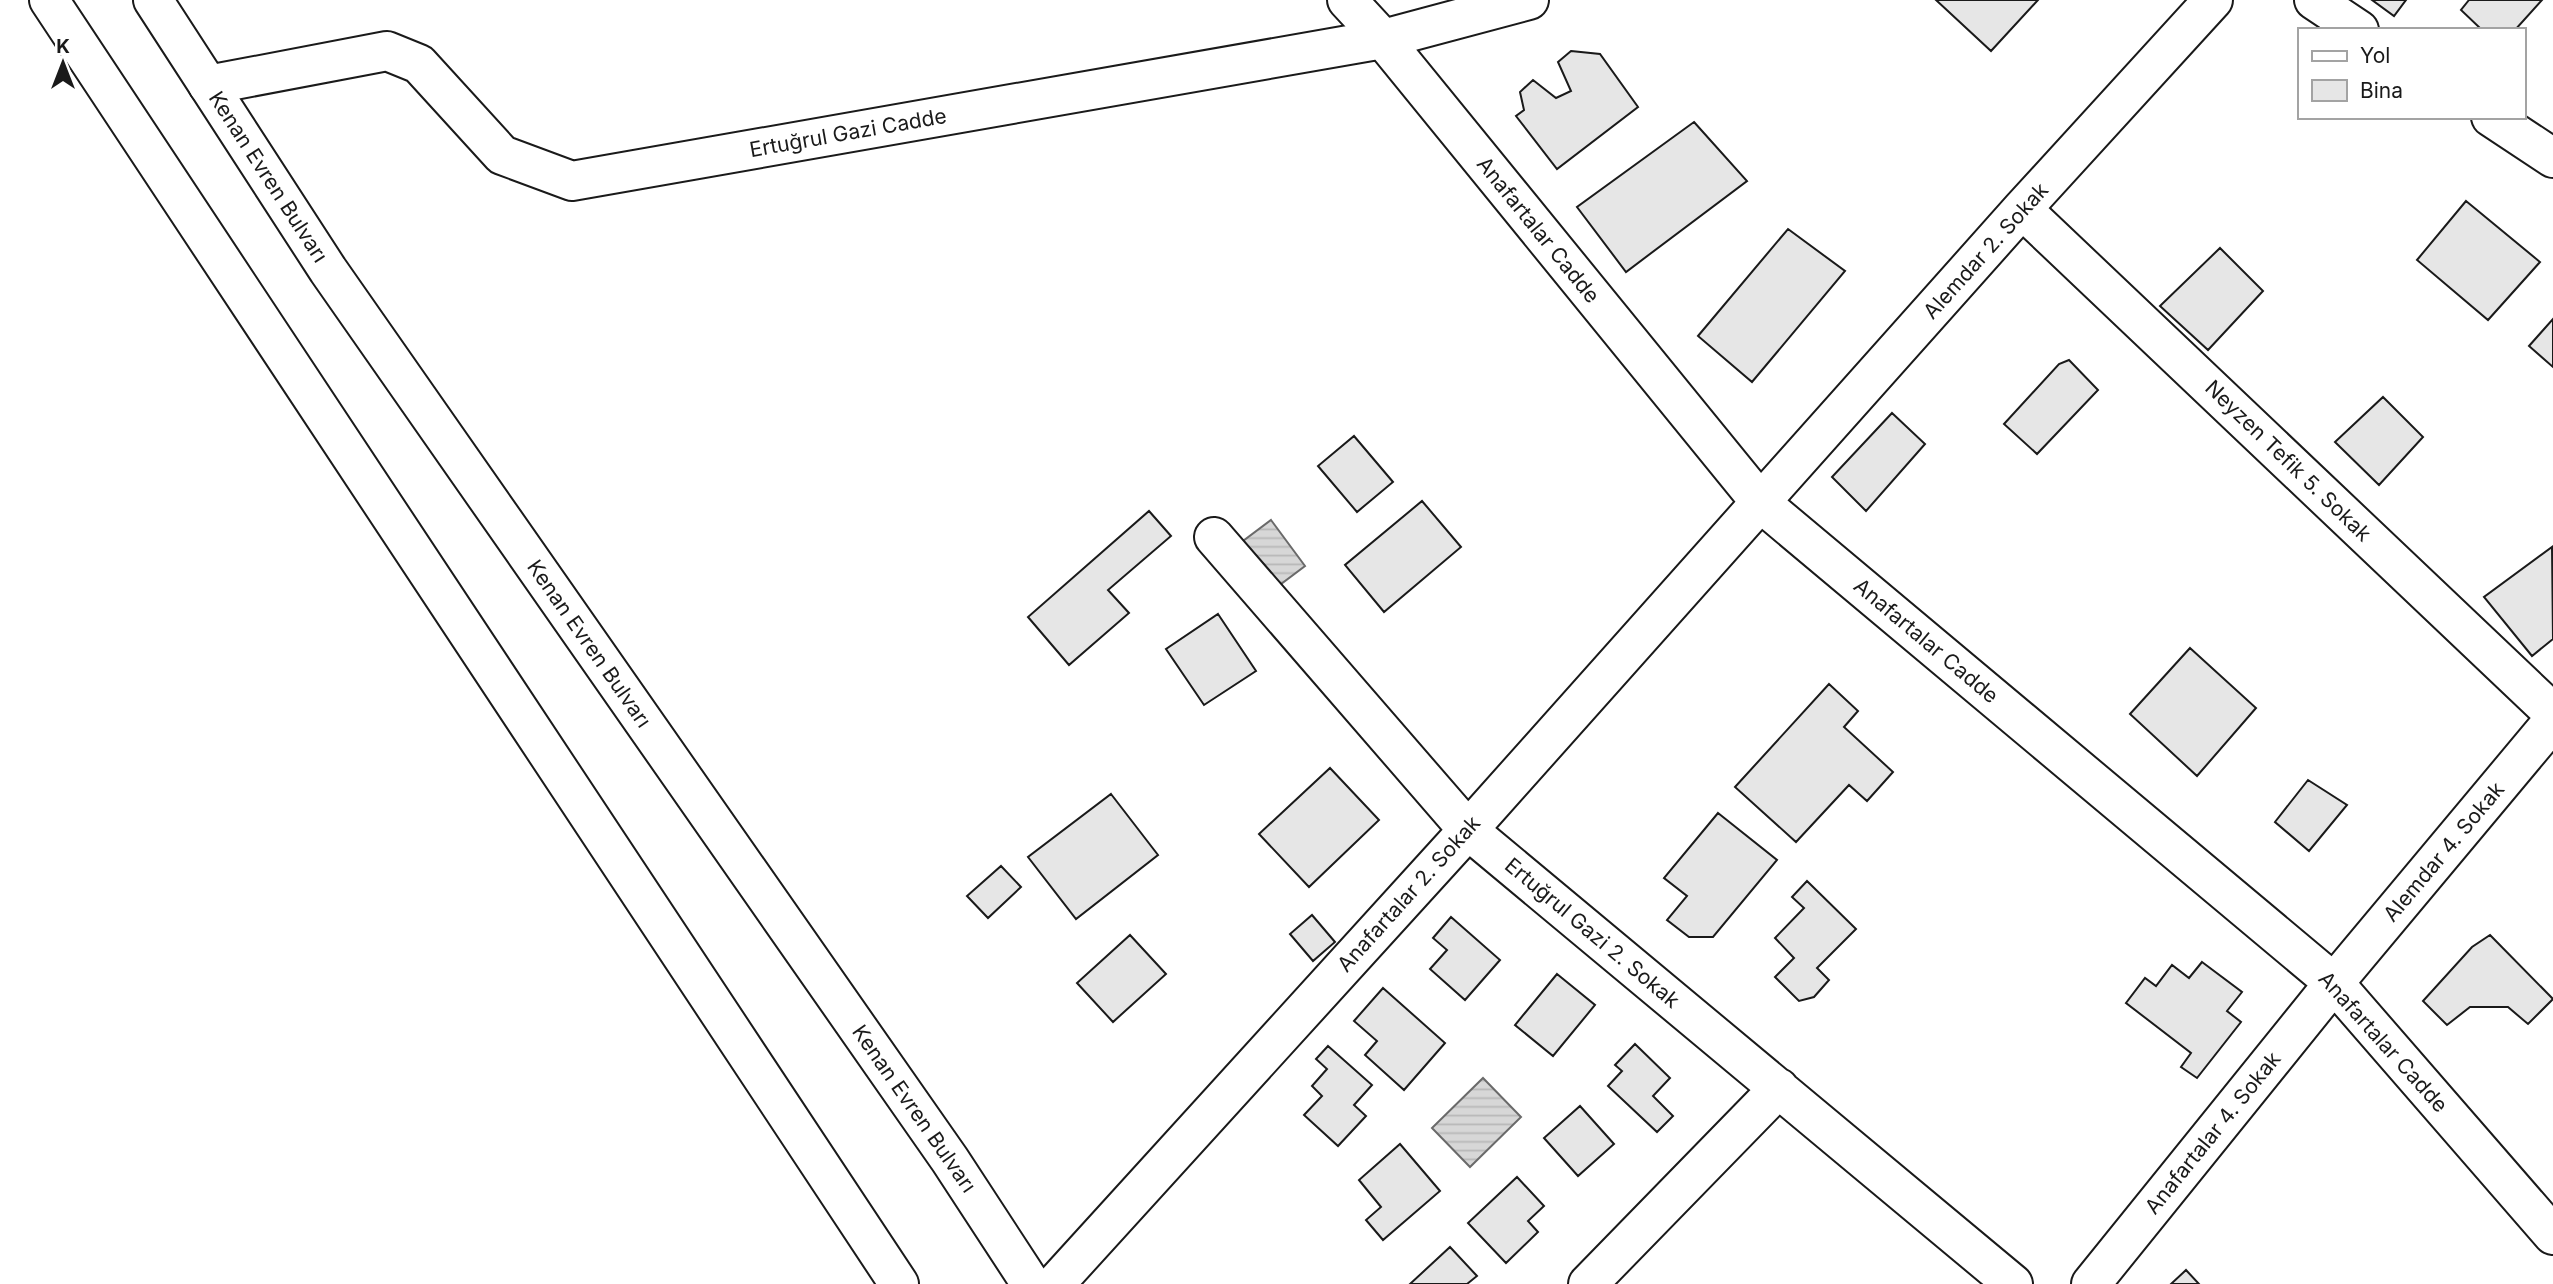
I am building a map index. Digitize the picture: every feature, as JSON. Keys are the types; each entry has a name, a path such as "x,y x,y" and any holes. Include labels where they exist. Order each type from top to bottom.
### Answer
{"street":[{"path":"49,0 899,1284"},
{"name":"Kenan Evren Bulvarı","path":"153,0 328,270 950,1160 1031,1284"},
{"name":"Anafartalar Cadde","path":"1347,0 1383,39 1761,503 2334,983 2553,1235"},
{"name":"Ertuğrul Gazi Cadde","path":"208,85 387,51 419,64 502,155 572,181 1383,39 1530,0"},
{"name":"Alemdar 2. Sokak","path":"1761,503 2022,209 2213,0"},
{"path":"2314,0 2356,28"},
{"path":"2494,119 2553,158"},
{"name":"Neyzen Tefik 5. Sokak","path":"2022,209 2553,713"},
{"name":"Anafartalar 2. Sokak","path":"1055,1284 1761,503"},
{"name":"Ertuğrul Gazi 2. Sokak","path":"1214,537 1468,830 2013,1284"},
{"name":"Alemdar 4. Sokak","path":"2334,983 2553,721"},
{"name":"Anafartalar 4. Sokak","path":"2091,1284 2334,983"},
{"path":"1588,1284 1779,1088"}],"shaded area":[{"path":"1271,520 1305,566 1277,587 1243,541"},
{"path":"1483,1078 1521,1117 1470,1167 1432,1128"}],"building":[{"path":"1936,0 2038,0 1991,51"},
{"path":"2372,0 2406,0 2394,16"},
{"path":"2469,0 2542,0 2517,28 2480,28 2461,10"},
{"path":"1571,51 1600,54 1638,107 1557,169 1516,116 1524,110 1520,92 1533,80 1556,98 1571,91 1558,62"},
{"path":"1694,122 1747,181 1626,272 1577,207"},
{"path":"2466,201 2540,262 2488,320 2417,260"},
{"path":"1788,229 1845,271 1752,382 1698,336"},
{"path":"2220,248 2263,291 2208,350 2160,306"},
{"path":"2553,319 2553,367 2529,346"},
{"path":"2069,360 2098,390 2037,454 2004,424 2059,364"},
{"path":"2383,397 2423,437 2379,485 2335,442"},
{"path":"1892,413 1925,444 1866,511 1832,477"},
{"path":"1354,436 1393,482 1357,512 1318,466"},
{"path":"1422,501 1461,547 1384,612 1345,565"},
{"path":"1149,511 1171,536 1108,590 1129,613 1069,665 1028,617"},
{"path":"2552,547 2553,639 2532,656 2484,597"},
{"path":"1218,614 1256,671 1204,705 1166,649"},
{"path":"2190,648 2256,708 2197,776 2130,714"},
{"path":"1829,684 1858,711 1844,727 1893,772 1867,801 1849,785 1796,842 1735,787"},
{"path":"1330,768 1379,820 1309,887 1259,834"},
{"path":"2308,780 2347,805 2309,851 2275,822"},
{"path":"1111,794 1158,855 1076,919 1028,857"},
{"path":"1718,813 1777,860 1713,937 1689,937 1667,920 1687,896 1664,878"},
{"path":"1001,866 1021,887 988,918 967,896"},
{"path":"1807,881 1856,929 1817,968 1829,980 1814,997 1799,1001 1775,977 1794,958 1775,938 1804,908 1792,897"},
{"path":"1312,915 1335,942 1313,961 1290,934"},
{"path":"1451,917 1500,960 1465,1000 1430,969 1447,950 1433,938"},
{"path":"1130,935 1166,974 1113,1022 1077,983"},
{"path":"2490,935 2553,999 2528,1024 2508,1007 2470,1007 2447,1025 2423,1001 2472,947"},
{"path":"2202,962 2242,992 2227,1011 2241,1022 2197,1078 2181,1067 2191,1053 2126,1003 2145,978 2156,986 2172,965 2189,978"},
{"path":"1557,974 1595,1005 1553,1056 1515,1025"},
{"path":"1383,988 1445,1043 1404,1090 1365,1055 1377,1041 1354,1021"},
{"path":"1635,1044 1670,1078 1653,1096 1673,1116 1657,1132 1608,1086 1622,1071 1615,1065"},
{"path":"1328,1046 1372,1085 1354,1105 1366,1116 1338,1146 1304,1115 1322,1096 1312,1086 1327,1069 1316,1059"},
{"path":"1580,1106 1614,1144 1578,1176 1544,1138"},
{"path":"1400,1144 1440,1191 1383,1240 1366,1220 1381,1207 1359,1180"},
{"path":"1517,1177 1544,1206 1528,1221 1538,1232 1506,1263 1468,1223"},
{"path":"1450,1247 1477,1276 1467,1284 1410,1284"},
{"path":"2186,1270 2199,1284 2171,1284"}]}
